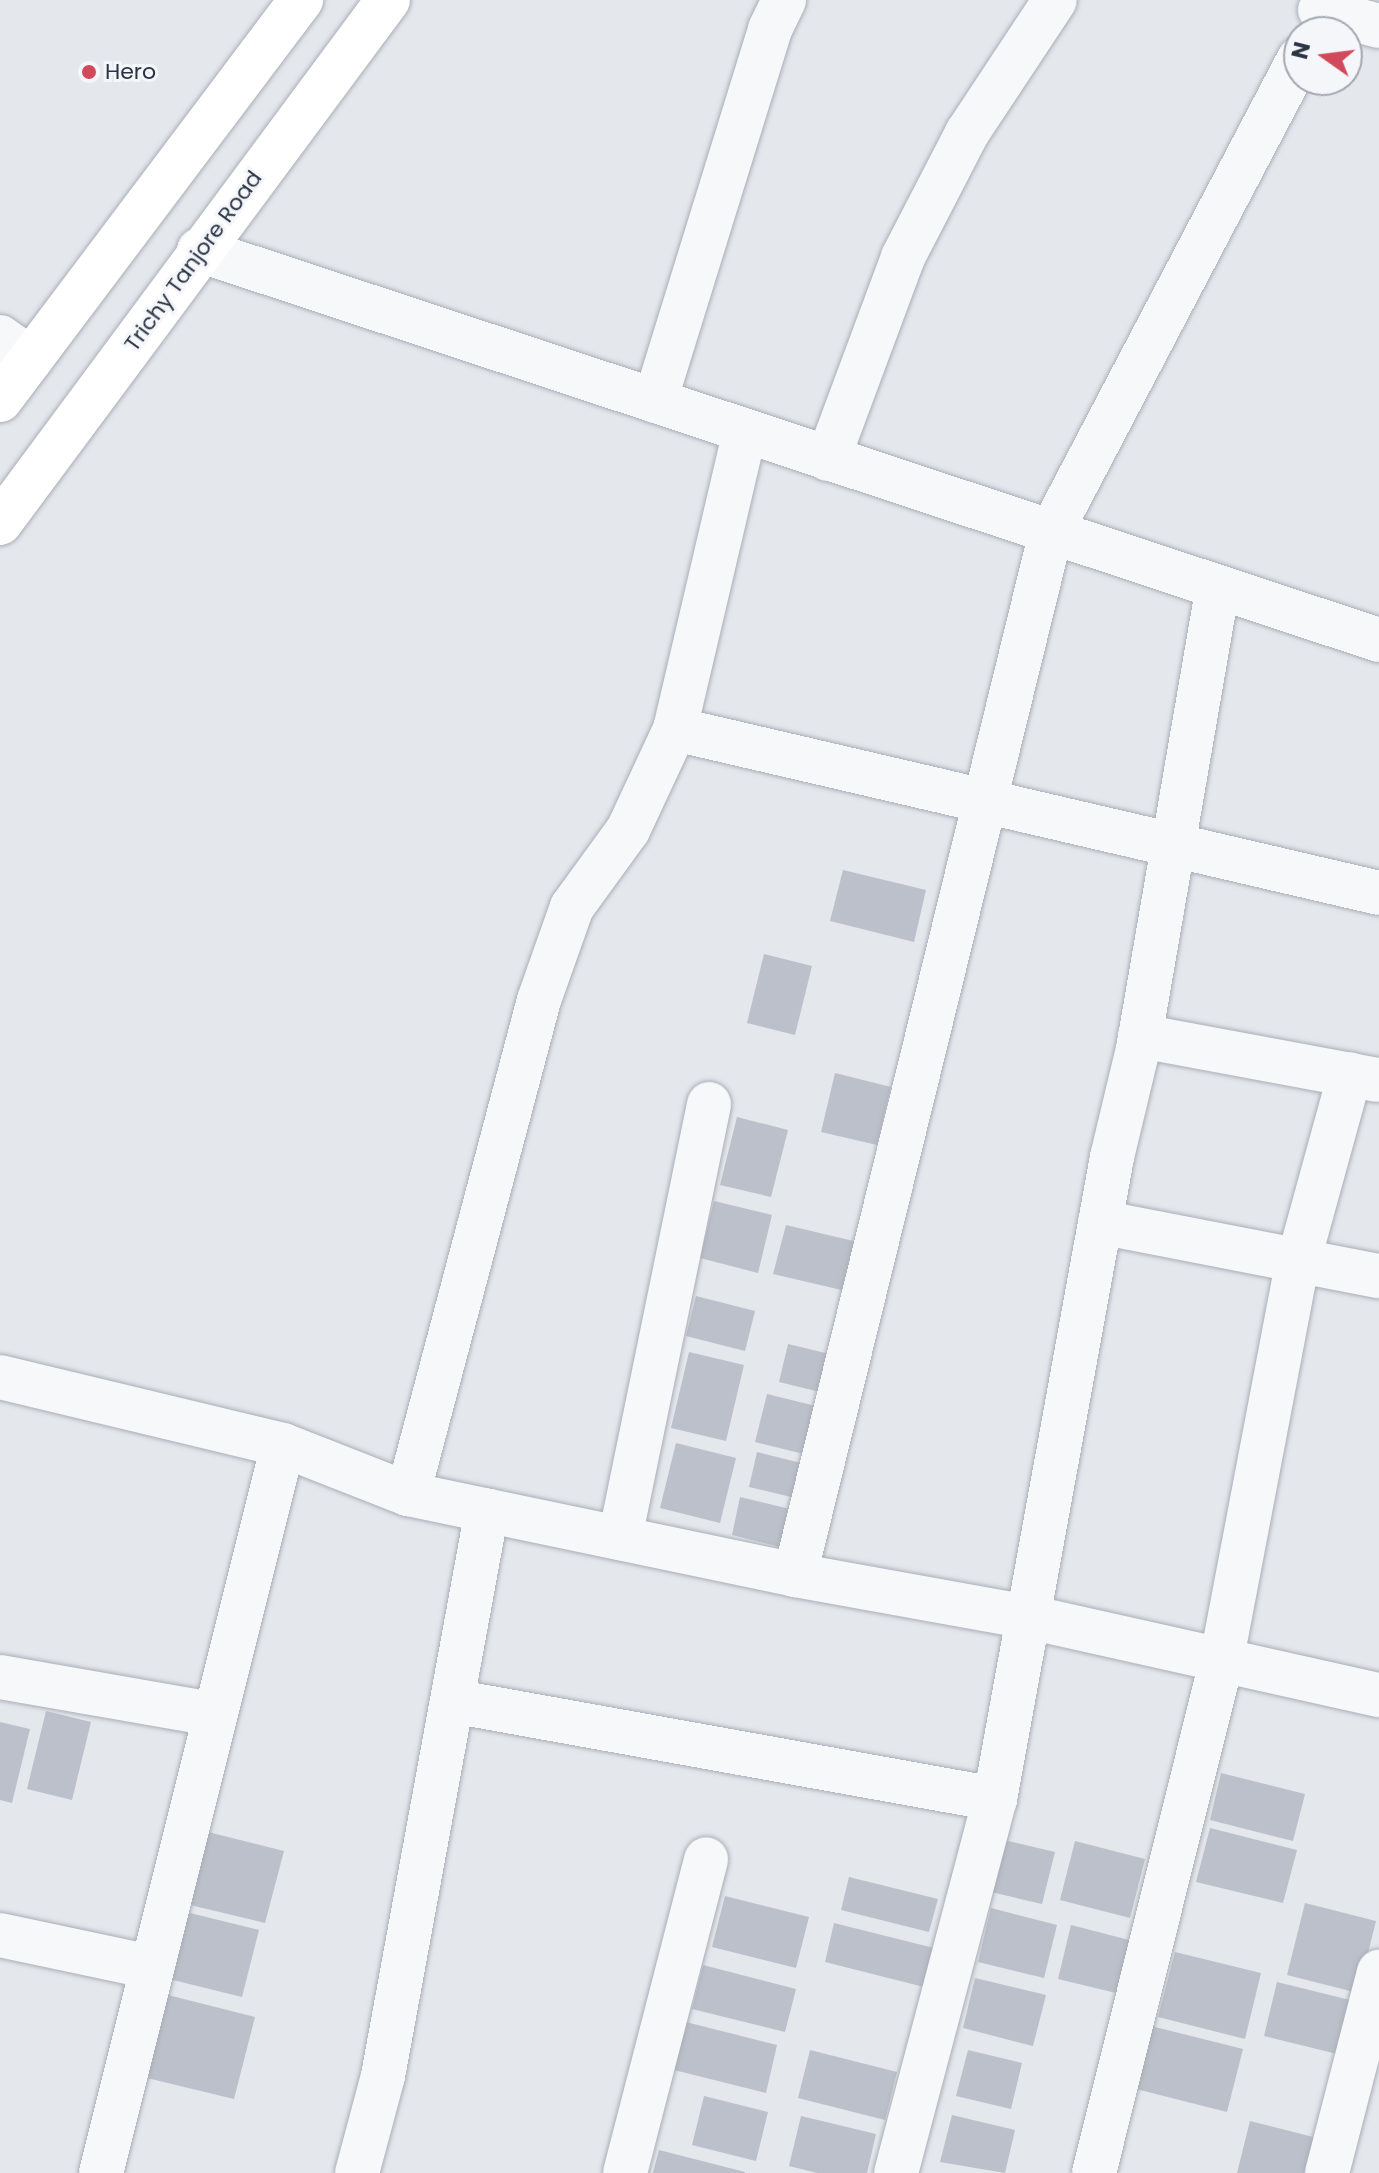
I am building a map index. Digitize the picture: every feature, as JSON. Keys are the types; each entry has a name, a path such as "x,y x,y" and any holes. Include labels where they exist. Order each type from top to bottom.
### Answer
{"highway":[{"path":"0,400 16,348 301,0"},
{"name":"Trichy Tanjore Road","path":"0,523 199,250 388,0"}],"street":[{"path":"655,401 770,29 784,0"},
{"path":"828,459 903,257 967,133 1055,0"},
{"path":"1318,14 1379,26"},
{"path":"795,1575 980,804 1051,532 1283,90"},
{"path":"199,250 1379,640"},
{"path":"408,1494 539,1000 572,907 628,830 675,729 745,431"},
{"path":"896,2173 995,1799 1100,1222 1140,1036 1218,587"},
{"path":"675,729 1172,849 1379,893"},
{"path":"1094,2173 1221,1663 1298,1261 1364,1078 1140,1036"},
{"path":"620,1538 709,1104"},
{"path":"1100,1222 1379,1276"},
{"path":"0,1377 283,1445 408,1494 795,1575 1029,1617 1221,1663 1379,1695"},
{"path":"101,2173 213,1714 283,1445"},
{"path":"357,2173 383,2076 487,1510"},
{"path":"0,1677 213,1714"},
{"path":"452,1701 995,1799"},
{"path":"625,2173 706,1859"},
{"path":"0,1935 151,1967"},
{"path":"1327,2173 1379,1972"}],"building":[{"path":"843,870 926,890 914,942 830,921"},
{"path":"764,954 812,966 795,1035 747,1023"},
{"path":"835,1073 891,1087 877,1145 821,1132"},
{"path":"737,1117 788,1130 771,1197 720,1185"},
{"path":"714,1201 772,1215 758,1273 700,1258"},
{"path":"786,1225 862,1243 850,1292 773,1274"},
{"path":"696,1296 755,1311 745,1351 686,1336"},
{"path":"788,1344 838,1356 828,1394 779,1382"},
{"path":"689,1352 744,1365 726,1441 671,1428"},
{"path":"767,1394 828,1409 816,1457 755,1442"},
{"path":"676,1443 736,1458 720,1523 660,1508"},
{"path":"757,1452 817,1467 808,1501 749,1487"},
{"path":"740,1497 806,1513 797,1551 732,1535"},
{"path":"46,1711 91,1722 72,1800 27,1789"},
{"path":"0,1722 30,1729 12,1803 0,1800"},
{"path":"1221,1773 1305,1794 1293,1841 1210,1820"},
{"path":"1210,1828 1297,1850 1283,1903 1196,1882"},
{"path":"204,1831 284,1851 265,1923 186,1904"},
{"path":"1004,1840 1055,1852 1042,1904 991,1892"},
{"path":"1075,1841 1145,1859 1130,1918 1060,1900"},
{"path":"849,1877 938,1899 929,1932 841,1910"},
{"path":"725,1896 809,1917 796,1968 712,1947"},
{"path":"1305,1903 1376,1921 1358,1993 1287,1975"},
{"path":"991,1908 1057,1925 1044,1978 978,1962"},
{"path":"186,1912 259,1930 242,1997 169,1979"},
{"path":"834,1923 934,1948 924,1987 825,1962"},
{"path":"1071,1925 1133,1941 1120,1994 1058,1979"},
{"path":"1175,1952 1261,1973 1245,2039 1158,2017"},
{"path":"703,1965 796,1989 785,2032 692,2009"},
{"path":"975,1978 1046,1995 1033,2046 963,2028"},
{"path":"1277,1982 1354,2001 1341,2055 1264,2036"},
{"path":"168,1995 255,2017 234,2099 147,2078"},
{"path":"682,2021 777,2045 766,2093 670,2069"},
{"path":"1151,2026 1243,2049 1227,2112 1136,2089"},
{"path":"810,2050 897,2072 885,2120 798,2098"},
{"path":"968,2050 1022,2063 1011,2109 956,2096"},
{"path":"704,2096 768,2112 756,2161 692,2145"},
{"path":"952,2115 1015,2130 1005,2173 940,2162"},
{"path":"801,2116 876,2134 867,2173 817,2173 789,2166"},
{"path":"1250,2121 1329,2141 1321,2173 1237,2173"},
{"path":"659,2150 745,2172 745,2173 653,2173"}],"place":[{"name":"Hero","path":"89,72"}]}
